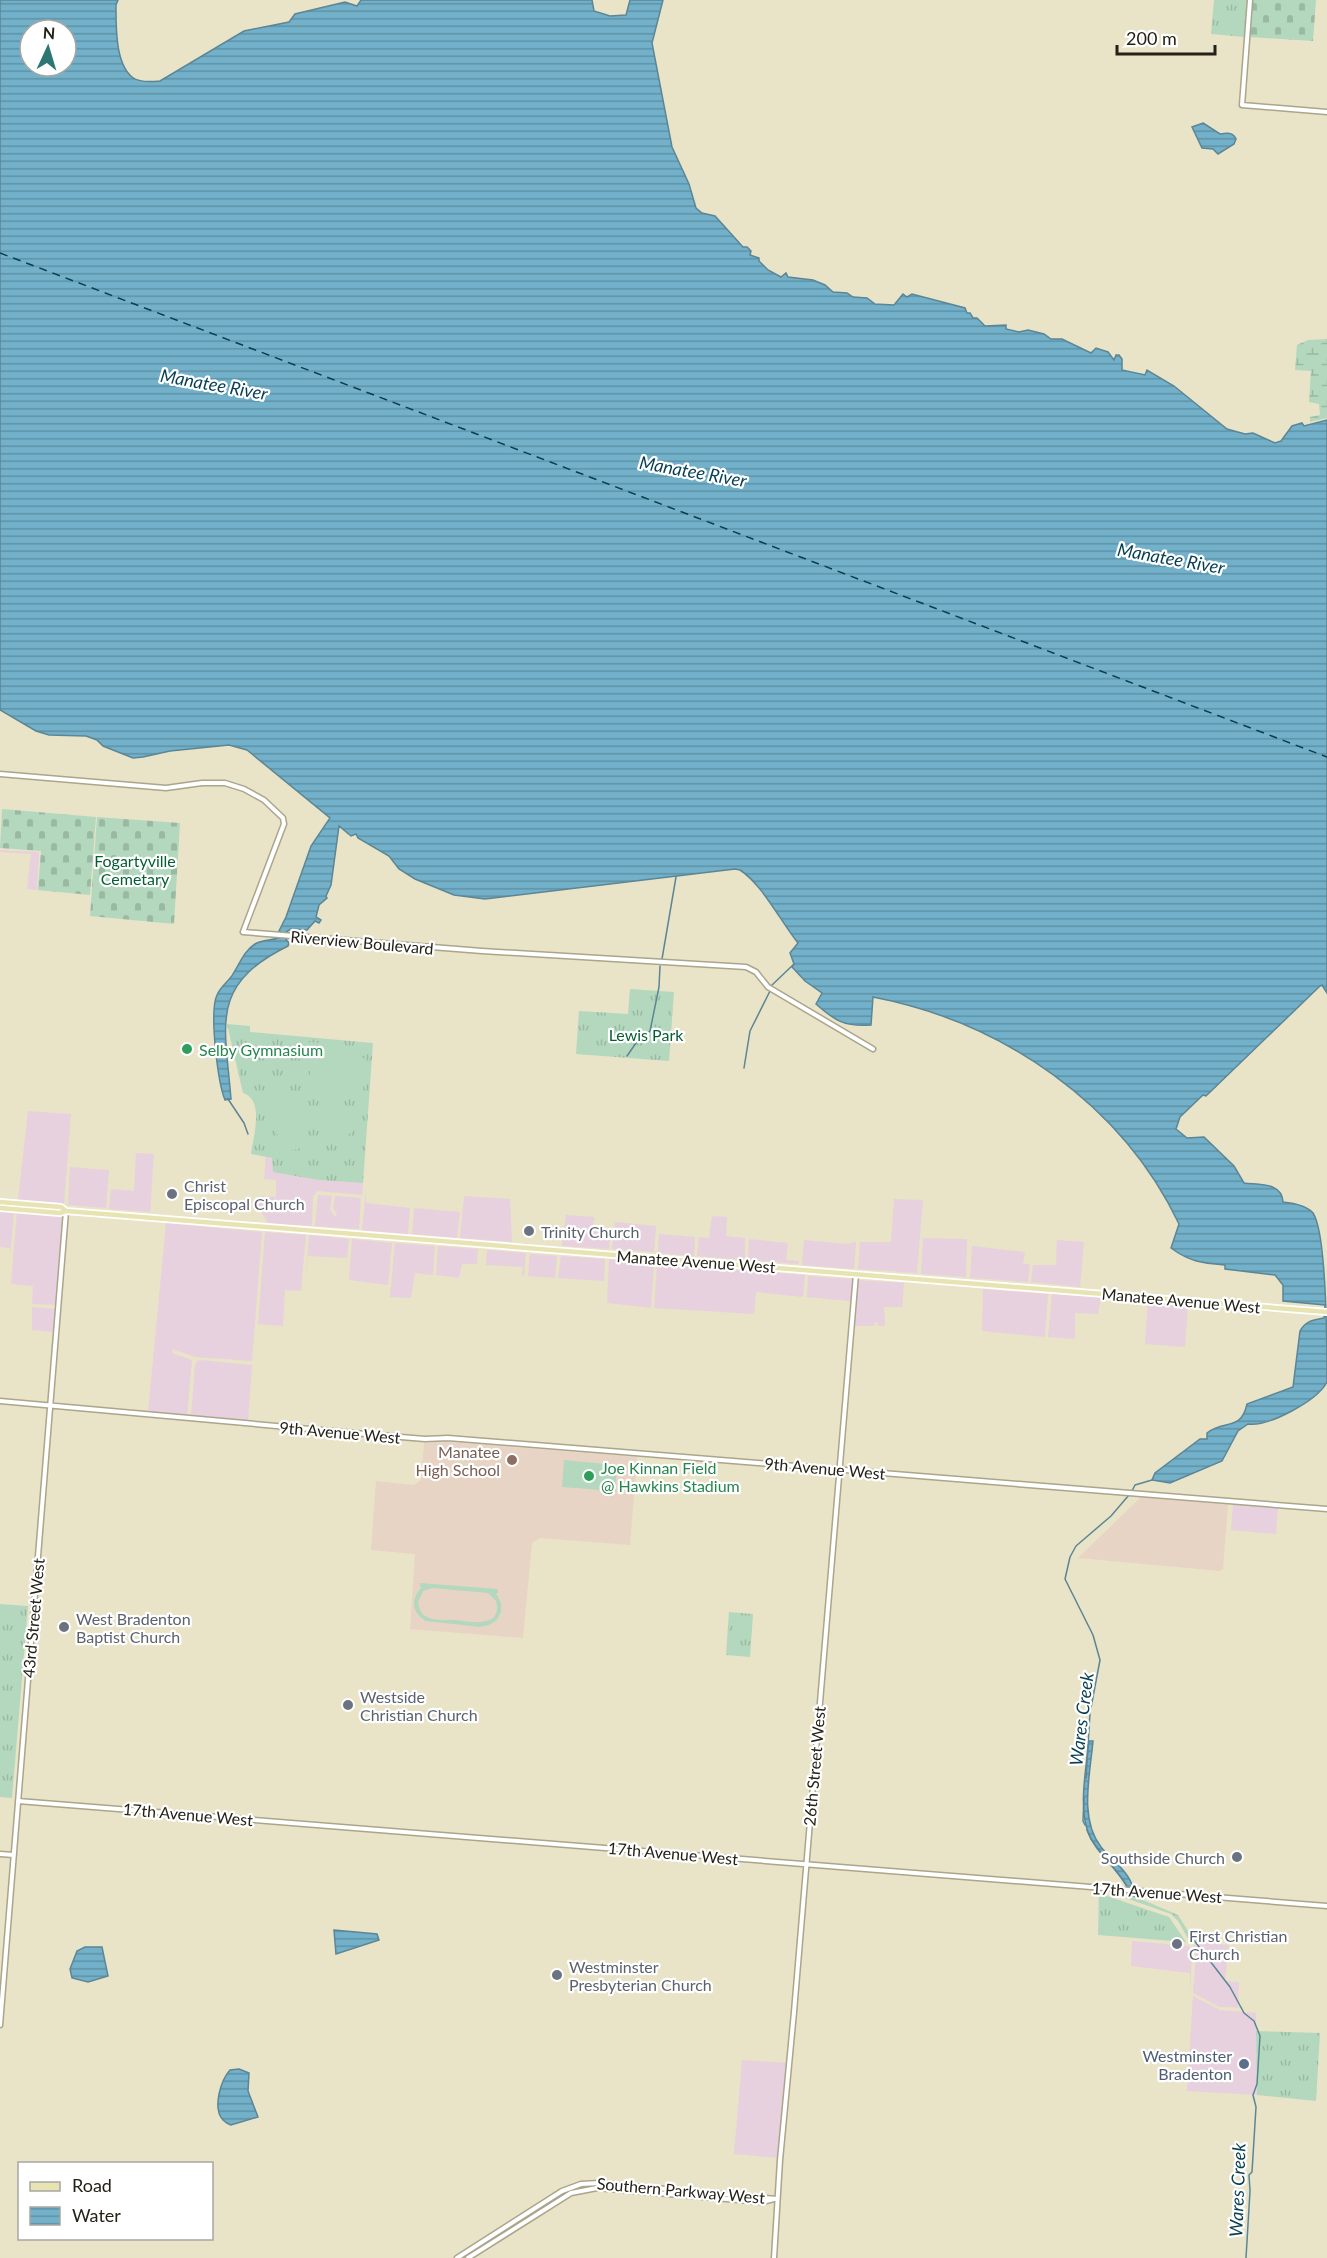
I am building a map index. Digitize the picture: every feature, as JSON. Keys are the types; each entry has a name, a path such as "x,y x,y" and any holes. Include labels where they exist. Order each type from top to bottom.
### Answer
{"main road":[{"name":"Manatee Avenue West","path":"0,1202 61,1207 66,1211"},
{"name":"Manatee Avenue West","path":"0,1208 60,1213 66,1211 1325,1312"}],"street":[{"path":"1250,0 1242,105 1327,112"},
{"name":"Riverview Boulevard","path":"0,774 166,788 218,782 232,784 253,793 280,814 284,824 243,932 482,951 746,967 756,972 768,987 873,1049"},
{"name":"43rd Street West","path":"0,2025 66,1211"},
{"name":"26th Street West","path":"774,2258 777,2199 856,1274"},
{"name":"9th Avenue West","path":"0,1401 421,1439 456,1438 1327,1509"},
{"name":"17th Avenue West","path":"18,1801 1327,1906"},
{"path":"0,1854 14,1855"},
{"name":"Southern Parkway West","path":"457,2258 562,2191 581,2184 599,2182 777,2199"},
{"name":"Southern Parkway West","path":"468,2258 563,2197 584,2189 762,2202 777,2199"}],"shaded area":[{"path":"0,850 39,852 37,890 27,889 31,854 0,852"},
{"path":"28,1111 71,1114 64,1205 18,1200"},
{"path":"136,1153 154,1154 150,1212 109,1209 111,1189 134,1191"},
{"path":"266,1156 319,1180 363,1183 362,1195 318,1191 313,1196 312,1226 268,1223 254,1200 260,1196 276,1197 276,1180 264,1179"},
{"path":"70,1167 109,1170 106,1208 68,1205"},
{"path":"366,1188 366,1203 410,1208 408,1234 362,1230"},
{"path":"318,1195 332,1196 330,1209 335,1217 337,1214 333,1208 335,1196 361,1198 359,1229 315,1226"},
{"path":"464,1196 510,1199 512,1242 460,1238"},
{"path":"894,1199 923,1200 917,1273 858,1269 860,1242 891,1242"},
{"path":"414,1208 460,1212 457,1238 412,1234"},
{"path":"0,1210 14,1211 10,1257 10,1248 0,1247"},
{"path":"17,1211 64,1215 56,1305 32,1304 33,1286 11,1284"},
{"path":"566,1215 594,1217 593,1231 610,1233 609,1249 562,1246"},
{"path":"712,1216 727,1217 726,1236 745,1238 745,1260 697,1256 699,1237 709,1238"},
{"path":"615,1222 656,1226 654,1252 612,1249"},
{"path":"166,1223 262,1232 252,1361 195,1357 173,1349 172,1353 192,1360 187,1417 148,1413"},
{"path":"265,1232 306,1235 301,1291 285,1290 283,1326 258,1324"},
{"path":"659,1234 695,1237 694,1256 658,1253"},
{"path":"309,1235 349,1239 347,1258 308,1256 305,1291"},
{"path":"923,1238 967,1239 966,1277 921,1274"},
{"path":"352,1239 392,1243 388,1285 349,1280"},
{"path":"749,1239 788,1243 786,1260 799,1261 798,1264 748,1260"},
{"path":"804,1240 847,1244 856,1242 854,1269 802,1265"},
{"path":"1057,1240 1084,1242 1080,1287 1031,1282 1033,1265 1056,1265"},
{"path":"395,1243 435,1246 433,1275 415,1273 411,1298 390,1297"},
{"path":"438,1246 478,1249 477,1264 462,1264 459,1278 436,1275"},
{"path":"972,1246 1025,1252 1023,1264 1030,1264 1028,1282 970,1278"},
{"path":"487,1250 526,1253 524,1276 522,1275 523,1267 486,1265"},
{"path":"530,1254 557,1256 555,1278 528,1276"},
{"path":"561,1256 605,1259 604,1281 558,1278"},
{"path":"609,1259 654,1264 651,1308 607,1303"},
{"path":"657,1264 805,1275 803,1297 756,1292 754,1314 654,1308"},
{"path":"808,1276 853,1279 850,1312 850,1301 807,1297"},
{"path":"857,1280 904,1283 902,1307 884,1307 885,1326 878,1326 875,1322 874,1326 853,1326"},
{"path":"983,1289 1048,1294 1045,1337 982,1331"},
{"path":"1052,1294 1101,1297 1098,1314 1075,1313 1075,1339 1048,1337"},
{"path":"1148,1301 1188,1305 1185,1347 1145,1344"},
{"path":"32,1307 56,1309 54,1332 32,1330"},
{"path":"200,1360 252,1365 248,1422 191,1417 195,1365"},
{"name":"Manatee High School","path":"450,1442 637,1457 630,1545 540,1538 532,1543 523,1638 410,1629 415,1554 371,1550 376,1481 414,1485 421,1480 424,1443"},
{"path":"1141,1497 1228,1504 1223,1569 1220,1571 1078,1558"},
{"path":"1233,1503 1278,1507 1276,1534 1231,1530"},
{"path":"1132,1941 1189,1946 1192,1953 1190,1992 1190,1973 1131,1966"},
{"path":"1200,1942 1229,1945 1225,1981 1239,1982 1238,2007 1245,2008 1220,2007 1193,1993 1196,1953 1193,1946"},
{"path":"1193,1996 1220,2010 1256,2013 1257,2095 1187,2091"},
{"path":"742,2060 788,2063 779,2158 734,2154"}],"green space":[{"path":"1214,0 1248,0 1245,37 1211,34"},
{"path":"1253,0 1316,0 1313,41 1250,37"},
{"path":"1327,339 1327,418 1310,422 1310,417 1320,415 1319,404 1309,402 1311,371 1295,370 1297,345 1308,340"},
{"path":"2,809 96,817 90,895 38,890 41,851 0,848"},
{"name":"Fogartyville Cemetary","path":"97,817 180,823 174,924 90,916"},
{"name":"Lewis Park","path":"630,989 674,992 669,1061 576,1054 579,1011 628,1014"},
{"path":"227,1024 250,1026 250,1032 373,1043 363,1183 319,1180 273,1172 272,1158 251,1154 256,1111 250,1097 243,1093"},
{"path":"307,1042 346,1045 365,1059 363,1093 315,1097 309,1092"},
{"path":"294,1092 309,1146 282,1153 268,1099"},
{"path":"332,1106 359,1109 358,1117 353,1129 344,1138 323,1142 324,1114"},
{"name":"Joe Kinnan Field @ Hawkins Stadium","path":"564,1460 617,1465 615,1491 562,1487"},
{"path":"420,1583 498,1589 496,1593 501,1603 501,1612 497,1620 480,1627 426,1621 421,1618 414,1606 416,1596 422,1587","holes":["432,1588 488,1593 496,1601 495,1616 477,1622 430,1618 422,1613 418,1602 423,1591"]},
{"path":"0,1604 28,1606 12,1798 0,1797"},
{"path":"729,1612 753,1614 750,1657 726,1655"},
{"path":"1099,1889 1101,1894 1169,1917 1186,1942 1098,1935"},
{"path":"1103,1890 1131,1892 1143,1900 1178,1915 1193,1939 1197,1940 1190,1942 1178,1921 1171,1914"},
{"path":"1256,2031 1320,2033 1316,2101 1257,2095"}],"water":[{"name":"Manatee River","path":"0,0 118,0 116,5 117,33 122,63 132,77 149,82 160,81 244,31 289,22 295,14 345,2 357,6 361,0 592,0 594,11 610,16 626,15 630,0 663,0 652,43 672,147 689,184 696,208 702,213 715,216 743,247 751,251 750,255 759,258 768,270 781,277 786,273 788,277 813,280 825,285 833,292 867,298 875,304 894,305 903,294 907,297 912,294 965,308 967,313 977,318 985,326 1006,325 1006,329 1019,332 1028,330 1044,334 1051,339 1062,339 1091,353 1096,348 1108,352 1114,360 1116,355 1119,355 1122,359 1122,370 1145,375 1147,370 1174,386 1227,429 1245,434 1253,433 1275,443 1281,441 1292,426 1302,423 1304,426 1327,420 1327,993 1322,985 1320,986 1206,1096 1203,1095 1180,1117 1176,1129 1187,1138 1204,1137 1234,1166 1244,1183 1274,1188 1279,1191 1283,1202 1303,1206 1313,1213 1318,1225 1324,1268 1326,1320 1327,1382 1313,1397 1291,1411 1267,1421 1248,1424 1238,1431 1222,1461 1170,1483 1152,1480 1155,1473 1200,1439 1207,1439 1207,1433 1241,1418 1247,1404 1293,1387 1300,1331 1308,1323 1324,1318 1325,1305 1283,1301 1283,1285 1275,1275 1225,1269 1225,1265 1196,1261 1171,1248 1179,1224 1155,1181 1125,1141 1091,1106 1053,1075 1012,1048 968,1026 921,1009 873,997 871,1025 847,1024 829,1015 816,1004 822,993 805,981 792,967 794,964 790,953 798,943 764,894 740,870 485,899 454,895 415,879 399,869 389,856 358,838 356,834 351,836 339,826 331,885 327,898 319,905 316,917 321,920 319,923 315,921 307,930 291,929 286,932 285,938 289,943 288,946 263,961 245,976 234,992 228,1009 226,1028 231,1099 225,1100 215,1048 214,1016 217,995 251,947 261,941 281,937 279,931 311,846 330,818 247,750 229,745 170,751 133,758 103,746 97,740 86,736 49,735 36,731 0,710"},
{"path":"1203,123 1220,134 1233,135 1236,139 1234,144 1218,154 1213,149 1202,148 1192,127"},
{"path":"1089,1741 1093,1741 1088,1782 1090,1823 1101,1847 1124,1871 1133,1888 1128,1888 1095,1845 1087,1829 1083,1804"},
{"path":"334,1930 377,1934 379,1940 336,1954"},
{"path":"85,1947 102,1947 108,1976 88,1982 72,1978 70,1969 77,1951"},
{"path":"239,2069 249,2073 248,2091 258,2117 231,2125 220,2115 219,2094 230,2070"}],"waterway":[{"path":"662,959 676,877"},
{"path":"772,985 794,964"},
{"path":"627,1056 636,1043 650,1031 659,987 660,966"},
{"path":"744,1068 750,1031 770,991"},
{"path":"228,1099 244,1123 248,1134"},
{"name":"Wares Creek","path":"1132,1491 1135,1485 1152,1480"},
{"name":"Wares Creek","path":"1086,1778 1090,1713 1100,1660 1093,1635 1065,1579 1070,1557 1076,1546 1111,1516 1129,1495"},
{"name":"Wares Creek","path":"1084,1797 1083,1821 1085,1825"},
{"name":"Wares Creek","path":"1087,1830 1090,1838 1126,1885"},
{"name":"Wares Creek","path":"1129,1894 1140,1898"},
{"name":"Wares Creek","path":"1193,1939 1230,1987 1244,2013 1254,2021 1260,2036 1257,2084 1253,2095 1256,2107 1252,2172 1249,2175 1246,2258"}],"ferry route":[{"path":"0,253 1327,757"}],"place":[{"name":"Selby Gymnasium","path":"187,1049"},
{"name":"Christ Episcopal Church","path":"172,1194"},
{"name":"Trinity Church","path":"529,1231"},
{"name":"Manatee High School","path":"512,1460"},
{"name":"Joe Kinnan Field @ Hawkins Stadium","path":"589,1476"},
{"name":"West Bradenton Baptist Church","path":"64,1627"},
{"name":"Westside Christian Church","path":"348,1705"},
{"name":"Southside Church","path":"1237,1857"},
{"name":"First Christian Church","path":"1177,1944"},
{"name":"Westminster Presbyterian Church","path":"557,1975"},
{"name":"Westminster Bradenton","path":"1244,2064"}]}
